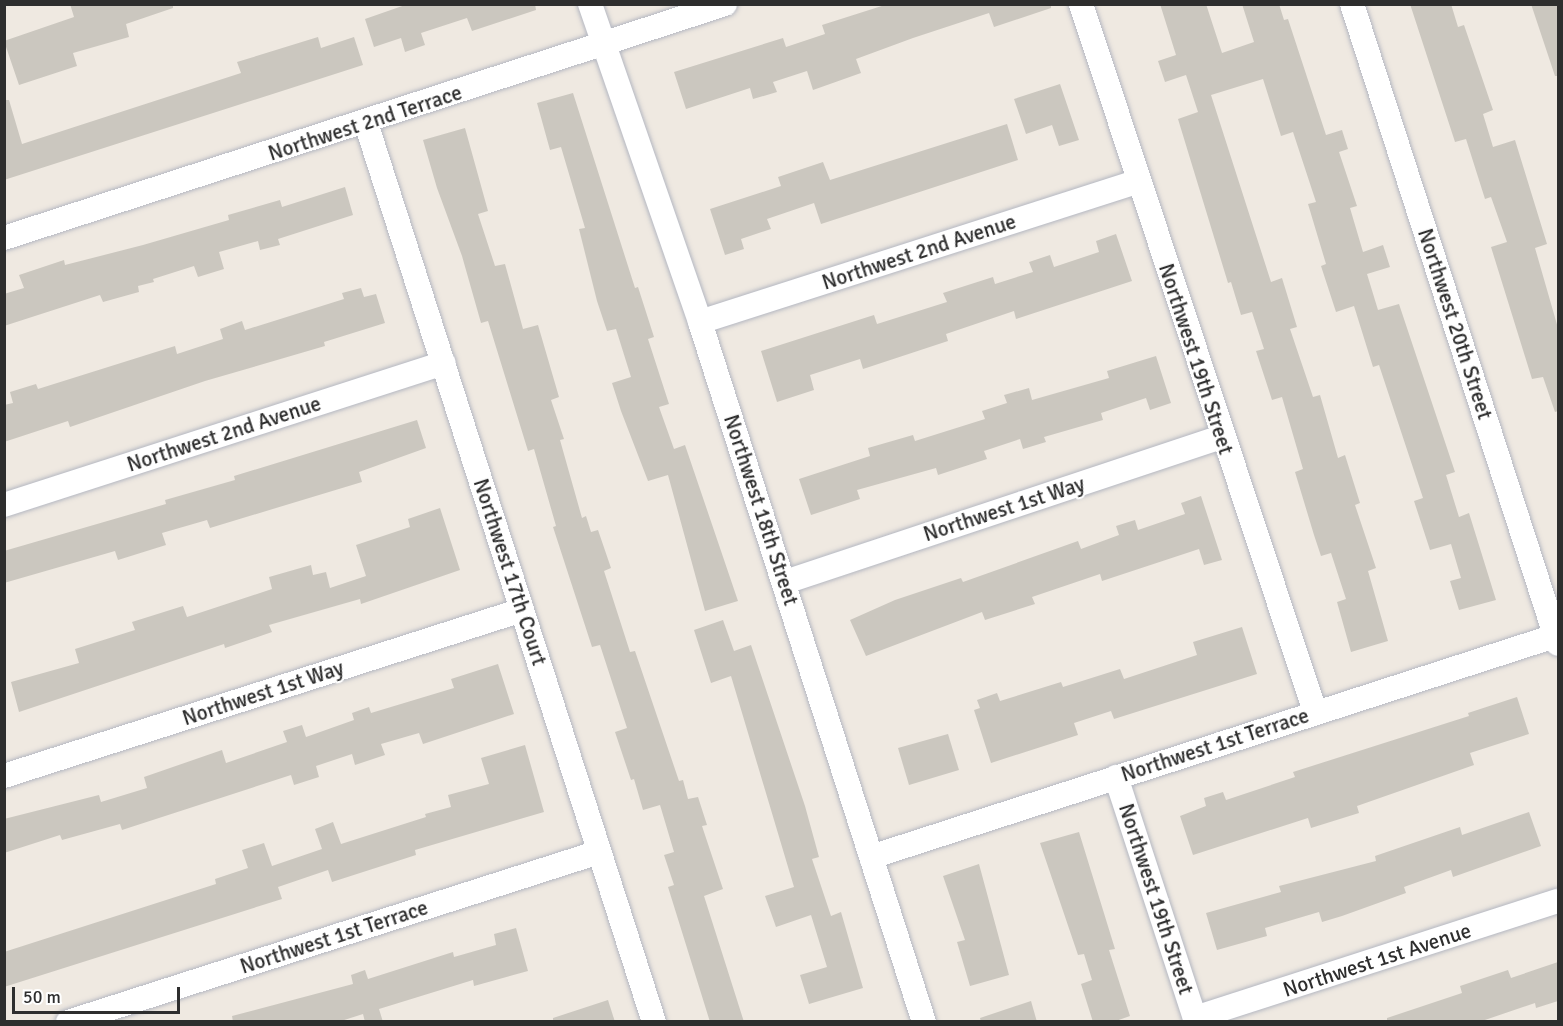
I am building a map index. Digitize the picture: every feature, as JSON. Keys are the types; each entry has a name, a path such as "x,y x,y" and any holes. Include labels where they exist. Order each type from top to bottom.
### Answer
{"street":[{"name":"Northwest 18th Street","path":"590,4 700,322 785,582 919,1020"},
{"name":"Northwest 2nd Terrace","path":"4,238 366,123 725,4"},
{"name":"Northwest 19th Street","path":"1080,4 1315,712"},
{"name":"Northwest 20th Street","path":"1352,4 1558,638"},
{"name":"Northwest 17th Court","path":"366,123 654,1022"},
{"name":"Northwest 2nd Avenue","path":"700,322 1138,181"},
{"name":"Northwest 2nd Avenue","path":"4,505 444,363"},
{"name":"Northwest 1st Way","path":"785,582 1222,437"},
{"name":"Northwest 1st Way","path":"4,776 522,610"},
{"name":"Northwest 1st Terrace","path":"871,857 1315,712 1558,638"},
{"name":"Northwest 19th Street","path":"1116,777 1195,1020"},
{"name":"Northwest 1st Terrace","path":"68,1022 599,852"},
{"name":"Northwest 1st Avenue","path":"1195,1020 1558,902"}],"building":[{"path":"70,4 173,4 173,8 126,24 129,37 73,53 77,66 19,85 4,41 74,17"},
{"path":"408,4 535,4 536,10 472,31 467,18 421,33 425,45 405,52 401,38 374,47 365,19"},
{"path":"888,4 1051,4 1051,8 994,27 989,13 913,38 856,59 861,73 813,90 807,71 773,82 777,92 753,99 750,88 686,109 674,72 783,38 786,47 825,34 822,25"},
{"path":"1160,4 1206,4 1222,53 1254,42 1242,4 1279,4 1284,20 1288,19 1326,135 1342,130 1348,149 1339,152 1357,206 1350,208 1363,252 1383,245 1390,267 1367,274 1378,310 1399,304 1455,472 1446,475 1459,517 1469,513 1496,600 1459,610 1450,581 1461,578 1451,544 1430,550 1414,501 1423,498 1379,365 1373,367 1354,306 1336,312 1321,266 1326,264 1308,204 1316,202 1293,132 1281,136 1263,79 1211,95 1271,282 1282,278 1297,327 1290,329 1313,397 1320,395 1338,458 1345,455 1360,503 1355,505 1376,568 1368,571 1388,641 1351,652 1337,602 1346,599 1331,553 1321,556 1314,535 1295,472 1303,469 1282,397 1272,400 1256,351 1264,349 1252,312 1241,315 1231,282 1228,283 1178,119 1198,112 1186,75 1165,82 1158,61 1176,55"},
{"path":"1410,4 1451,4 1458,27 1464,25 1493,110 1483,114 1493,147 1515,140 1547,244 1535,248 1558,328 1558,411 1555,412 1543,377 1532,379 1491,247 1507,242 1491,197 1485,199 1466,139 1455,142"},
{"path":"1531,4 1558,4 1558,76 1555,76"},
{"path":"318,37 321,48 354,37 363,65 4,180 4,100 9,100 22,144 241,73 237,62"},
{"path":"1060,84 1079,140 1059,146 1052,125 1026,134 1014,99"},
{"path":"573,93 635,288 638,287 654,337 648,339 669,404 659,407 674,449 685,445 738,601 705,611 668,475 648,481 621,411 612,383 631,377 616,329 607,331 597,301 579,229 585,228 561,147 550,150 537,103"},
{"path":"1007,124 1018,160 821,224 814,203 767,219 771,229 741,239 744,249 725,255 710,209 781,186 778,177 823,162 830,180"},
{"path":"465,128 488,211 478,214 495,266 505,264 523,329 538,325 559,397 551,400 564,439 560,440 582,518 586,516 591,532 598,530 611,568 604,571 630,652 635,651 679,781 683,780 688,799 698,797 707,825 702,826 723,889 704,896 744,1022 710,1022 668,887 674,885 664,855 674,852 660,805 643,810 634,779 631,780 615,732 627,728 600,645 592,647 553,527 556,526 534,449 528,451 488,321 481,323 462,256 437,188 423,140"},
{"path":"345,187 353,215 278,239 280,245 260,250 258,241 219,252 224,269 198,277 194,266 138,286 139,292 103,302 100,295 4,326 4,294 24,288 19,275 64,260 65,265 143,245 229,220 228,215 280,200 282,207"},
{"path":"1116,234 1132,281 1016,319 1014,311 946,334 948,341 863,369 860,359 810,375 814,390 777,402 761,351 874,315 877,324 947,302 943,293 993,277 995,284 1033,272 1029,262 1050,255 1054,267 1099,252 1096,241"},
{"path":"361,288 364,297 376,294 385,323 324,342 325,346 205,381 70,427 68,421 4,442 4,405 13,403 10,392 36,384 38,389 175,346 177,354 223,339 220,329 242,321 245,330 344,299 342,293"},
{"path":"1156,356 1171,403 1150,410 1146,398 1101,413 1103,420 1044,437 1046,442 1023,449 1020,439 984,451 987,459 938,475 936,468 857,490 860,499 811,515 799,479 870,456 868,448 913,435 915,441 985,419 982,411 1007,403 1004,395 1029,388 1032,400 1109,378 1107,371"},
{"path":"417,420 426,448 359,472 362,482 210,528 207,520 162,533 166,545 118,560 115,551 4,583 4,551 166,504 165,500 235,480 234,476"},
{"path":"1201,496 1222,560 1204,565 1199,549 1102,581 1100,574 1032,597 1035,604 985,620 982,612 866,656 850,620 895,600 961,578 963,582 1078,541 1081,549 1119,535 1116,526 1135,520 1138,530 1185,514 1181,503"},
{"path":"440,508 460,570 361,604 360,599 269,625 272,632 225,648 224,644 19,712 11,682 79,663 75,649 135,630 132,622 183,606 187,617 272,589 269,577 311,565 313,575 326,572 330,588 366,576 356,545 410,527 408,519"},
{"path":"723,620 734,651 751,645 805,806 819,857 812,859 831,916 841,912 863,988 809,1004 800,975 827,967 811,915 776,927 765,896 794,887 731,676 711,683 694,630"},
{"path":"1242,627 1257,674 1114,719 1111,711 1074,723 1078,735 991,763 974,710 980,708 977,700 997,693 1000,701 1061,682 1063,687 1120,669 1124,679 1197,655 1193,642"},
{"path":"498,664 514,714 423,744 419,733 381,744 385,755 355,765 352,754 316,766 319,777 294,785 291,775 122,830 120,824 62,840 60,835 4,853 4,819 99,795 101,802 147,788 144,777 222,750 226,763 287,742 283,731 302,725 306,737 354,720 352,713 369,707 371,713 454,688 451,679"},
{"path":"1517,697 1529,734 1470,753 1474,765 1357,806 1359,813 1311,828 1308,818 1193,855 1180,816 1206,806 1204,798 1223,792 1226,800 1295,777 1293,772 1469,716 1468,713"},
{"path":"948,734 959,770 909,785 898,748"},
{"path":"525,745 544,812 415,850 416,855 332,882 328,870 278,887 282,899 4,987 4,952 216,884 215,879 248,868 242,850 264,843 272,866 322,849 315,829 333,822 341,844 426,817 425,814 451,807 448,795 489,784 481,758"},
{"path":"1529,812 1541,846 1453,877 1451,870 1404,887 1406,893 1322,922 1319,912 1265,928 1267,936 1217,950 1206,913 1281,892 1279,886 1376,861 1375,856 1460,827 1462,835"},
{"path":"1079,832 1115,949 1109,950 1130,1016 1113,1022 1093,1022 1081,984 1092,980 1084,954 1078,955 1040,843"},
{"path":"979,864 1009,975 970,986 957,942 965,940 943,876"},
{"path":"516,928 528,971 474,986 473,980 379,1009 383,1022 365,1022 363,1014 338,1022 233,1022 232,1016 353,984 351,975 365,970 368,979 453,952 454,957 496,945 494,934"},
{"path":"1558,962 1558,1001 1536,1008 1535,1003 1479,1022 1387,1022 1387,1018 1462,993 1460,986 1508,970 1511,978"},
{"path":"608,1000 615,1022 553,1022 553,1018"},
{"path":"1031,1001 1037,1022 981,1022 980,1018"}]}
